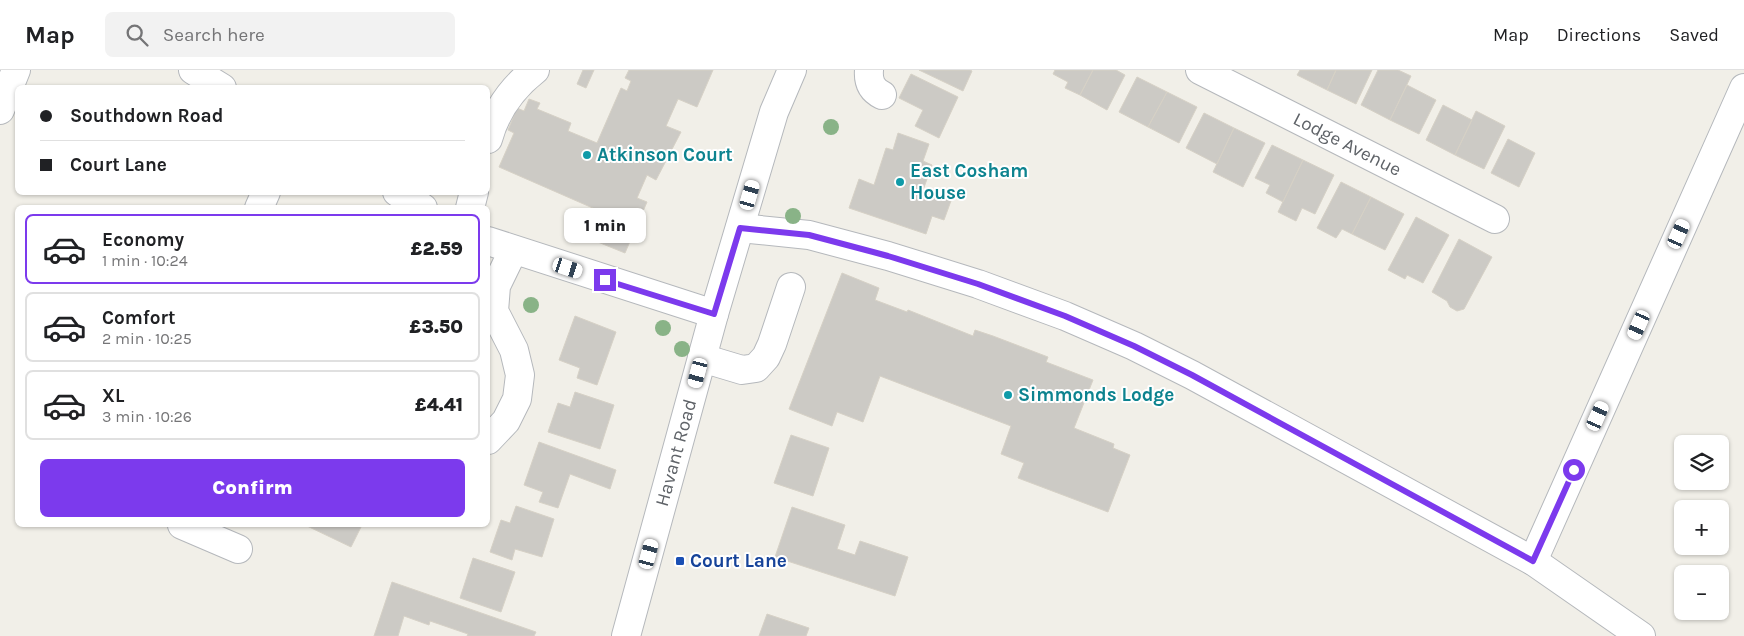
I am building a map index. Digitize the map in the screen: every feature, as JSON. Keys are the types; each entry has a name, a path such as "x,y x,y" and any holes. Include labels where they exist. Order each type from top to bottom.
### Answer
{"street":[{"path":"0,110 16,70"},
{"path":"193,70 217,85"},
{"path":"490,134 502,104 519,83 535,70"},
{"name":"Havant Road","path":"626,636 714,314 774,112 792,70"},
{"path":"869,70 870,84 875,91 882,95"},
{"name":"Lodge Avenue","path":"1200,70 1495,219"},
{"path":"1533,561 1744,88"},
{"path":"402,195 418,205"},
{"path":"740,228 809,235 888,256 978,284 1065,316 1134,346 1192,375 1533,561 1641,636"},
{"path":"490,242 513,251 714,314"},
{"path":"490,438 506,421 517,399 520,375 514,350 494,311 496,286 513,251"},
{"path":"702,358 742,370 756,368 766,357 772,344 791,288"},
{"path":"187,527 238,549"}],"building":[{"path":"583,70 594,70 586,88 577,84"},
{"name":"Atkinson Court","path":"629,70 713,70 697,107 678,99 666,126 681,132 656,180 647,175 637,198 647,202 625,253 583,236 595,209 499,167 514,133 508,130 517,108 524,111 529,99 540,103 537,109 571,123 568,131 597,143 621,88 627,91 631,81 625,78"},
{"path":"919,70 970,70 972,71 963,91"},
{"path":"1055,70 1093,70 1080,95 1065,88 1068,82 1053,74"},
{"path":"1093,70 1116,70 1125,75 1107,110 1080,95"},
{"path":"1300,70 1336,70 1327,90 1297,75"},
{"path":"1336,70 1372,70 1356,104 1327,90"},
{"path":"1378,70 1398,70 1411,76 1390,120 1361,105"},
{"path":"911,74 958,97 939,138 915,126 923,110 899,98"},
{"path":"1137,77 1167,92 1148,127 1119,112"},
{"path":"1407,85 1436,100 1419,134 1390,120"},
{"path":"1167,92 1197,107 1179,143 1148,127"},
{"path":"1443,105 1472,120 1455,155 1426,140"},
{"path":"1476,111 1505,126 1484,169 1455,155"},
{"path":"1204,113 1234,128 1217,164 1186,148"},
{"path":"1234,128 1265,143 1243,187 1213,172"},
{"name":"East Cosham House","path":"898,133 929,144 923,161 932,165 922,193 936,197 937,193 952,198 944,220 932,216 926,234 849,208 859,179 874,185 886,148 893,150"},
{"path":"1508,139 1535,153 1519,187 1491,173"},
{"path":"1272,145 1303,160 1283,202 1266,193 1270,185 1255,178"},
{"path":"1303,160 1334,175 1315,214 1302,208 1296,221 1278,212"},
{"path":"1341,182 1371,197 1352,234 1342,229 1336,238 1317,228"},
{"path":"1371,197 1404,214 1385,250 1352,234"},
{"path":"1416,217 1449,235 1423,283 1407,275 1405,279 1388,270"},
{"path":"1459,239 1492,257 1464,309 1457,311 1450,307 1447,301 1432,292"},
{"name":"Simmonds Lodge","path":"842,273 879,288 875,300 907,312 908,310 973,336 975,330 993,336 1048,357 1046,362 1093,380 1074,428 1114,444 1113,448 1130,455 1108,512 1018,478 1024,463 1001,454 1011,426 880,376 863,422 837,412 832,426 789,409"},
{"path":"575,316 616,332 597,385 577,378 580,368 559,360"},
{"path":"575,392 614,405 600,449 548,432 558,403 570,407"},
{"path":"791,435 829,448 813,496 774,483"},
{"path":"539,442 616,470 610,489 570,474 558,508 539,502 543,492 524,485"},
{"path":"516,506 554,519 542,557 515,549 512,560 490,552 501,520 510,523"},
{"path":"792,507 845,525 837,549 855,555 860,541 908,557 895,596 775,557"},
{"path":"309,527 361,527 351,547"},
{"path":"473,558 515,572 501,612 460,598"},
{"path":"392,582 536,632 534,636 467,636 468,634 430,621 429,625 404,616 398,636 374,636"},
{"path":"767,614 809,628 806,636 759,636"}],"place":[{"name":"Atkinson Court","path":"587,155"},
{"name":"East Cosham House","path":"900,182"},
{"name":"Simmonds Lodge","path":"1008,395"},
{"name":"Court Lane","path":"680,561"}],"route":[{"path":"605,280 714,314 740,228 809,235 888,256 978,284 1065,316 1134,346 1192,375 1533,561 1574,470"}]}
